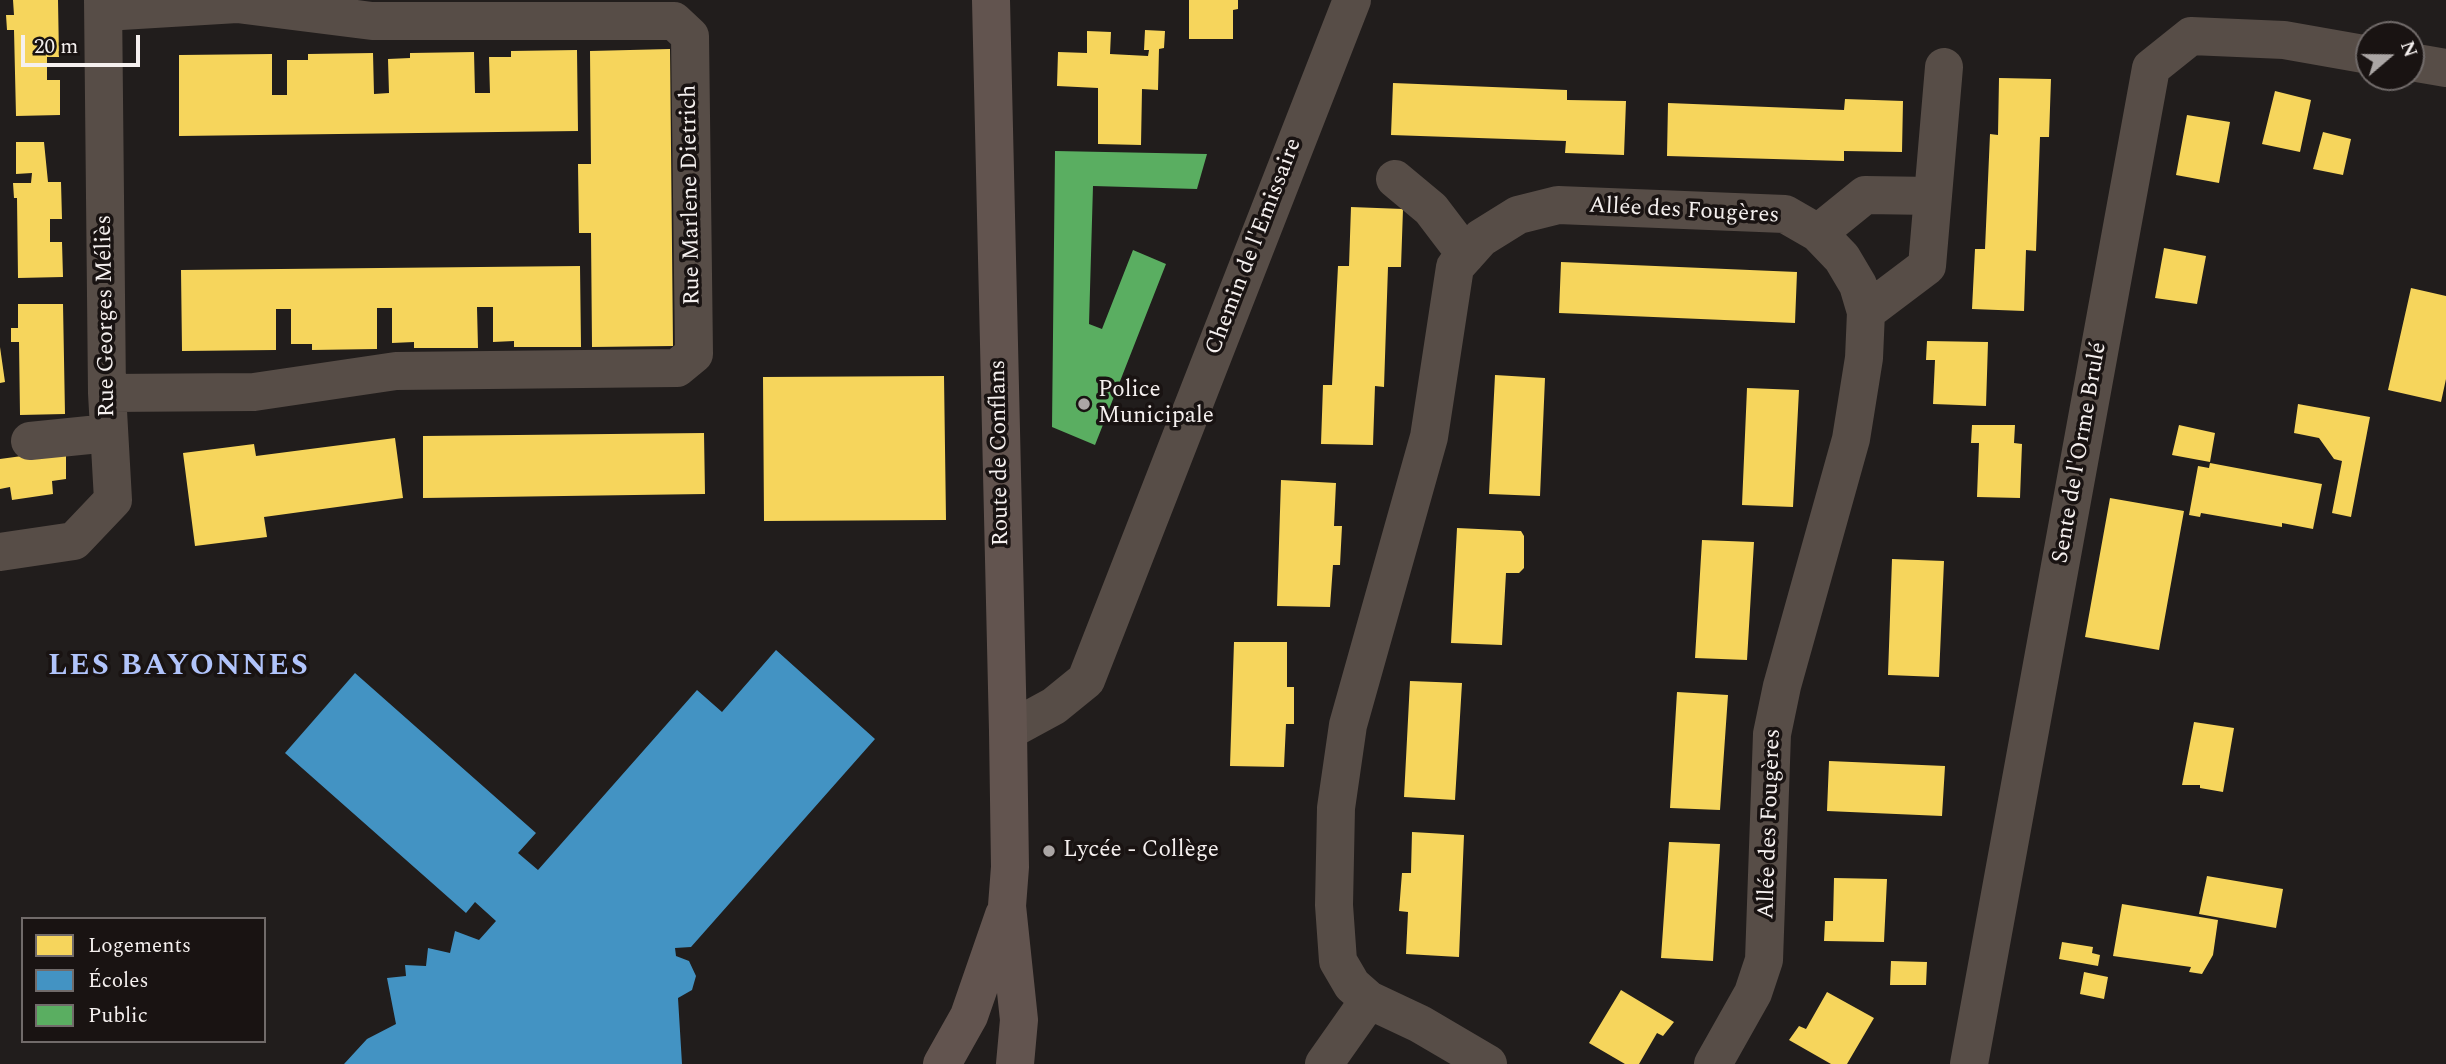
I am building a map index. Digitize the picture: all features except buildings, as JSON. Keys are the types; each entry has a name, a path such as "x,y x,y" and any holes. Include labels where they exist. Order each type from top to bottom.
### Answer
{"main road":[{"name":"Route de Conflans","path":"991,0 1008,731 1010,867 1007,906"},
{"path":"942,1064 969,1016 1007,906"},
{"path":"1007,906 1019,1020 1015,1064"}],"street":[{"name":"Chemin de l'Emissaire","path":"1008,731 1054,706 1086,680 1352,0"},
{"name":"Rue Georges Méliès","path":"0,552 74,541 113,500 107,393 103,4"},
{"name":"Rue Marlene Dietrich","path":"103,4 121,11 237,4 372,21 674,21 690,36 694,354 677,368 396,371 254,392 107,393"},
{"name":"Sente de l'Orme Brulé","path":"1969,1064 2151,68 2191,36 2284,40 2355,53"},
{"path":"2425,64 2446,68"},
{"path":"1866,312 1927,266 1944,67"},
{"path":"1395,178 1431,209 1466,255"},
{"path":"1818,233 1866,195 1933,196"},
{"name":"Allée des Fougères","path":"1488,1064 1420,1024 1369,1000 1352,985 1338,961 1334,905 1336,808 1348,725 1429,437 1455,267 1481,238 1518,215 1558,205 1785,214 1818,233 1843,258 1858,285 1866,312 1864,358 1851,439 1786,673 1772,734 1764,960 1753,993 1713,1064"},
{"path":"30,441 109,433"},
{"path":"1324,1064 1369,1000"}],"place":[{"name":"Police Municipale","path":"1084,404"},
{"name":"Lycée - Collège","path":"1049,851"}],"district":[{"name":"LES BAYONNES","path":"179,668"}]}
